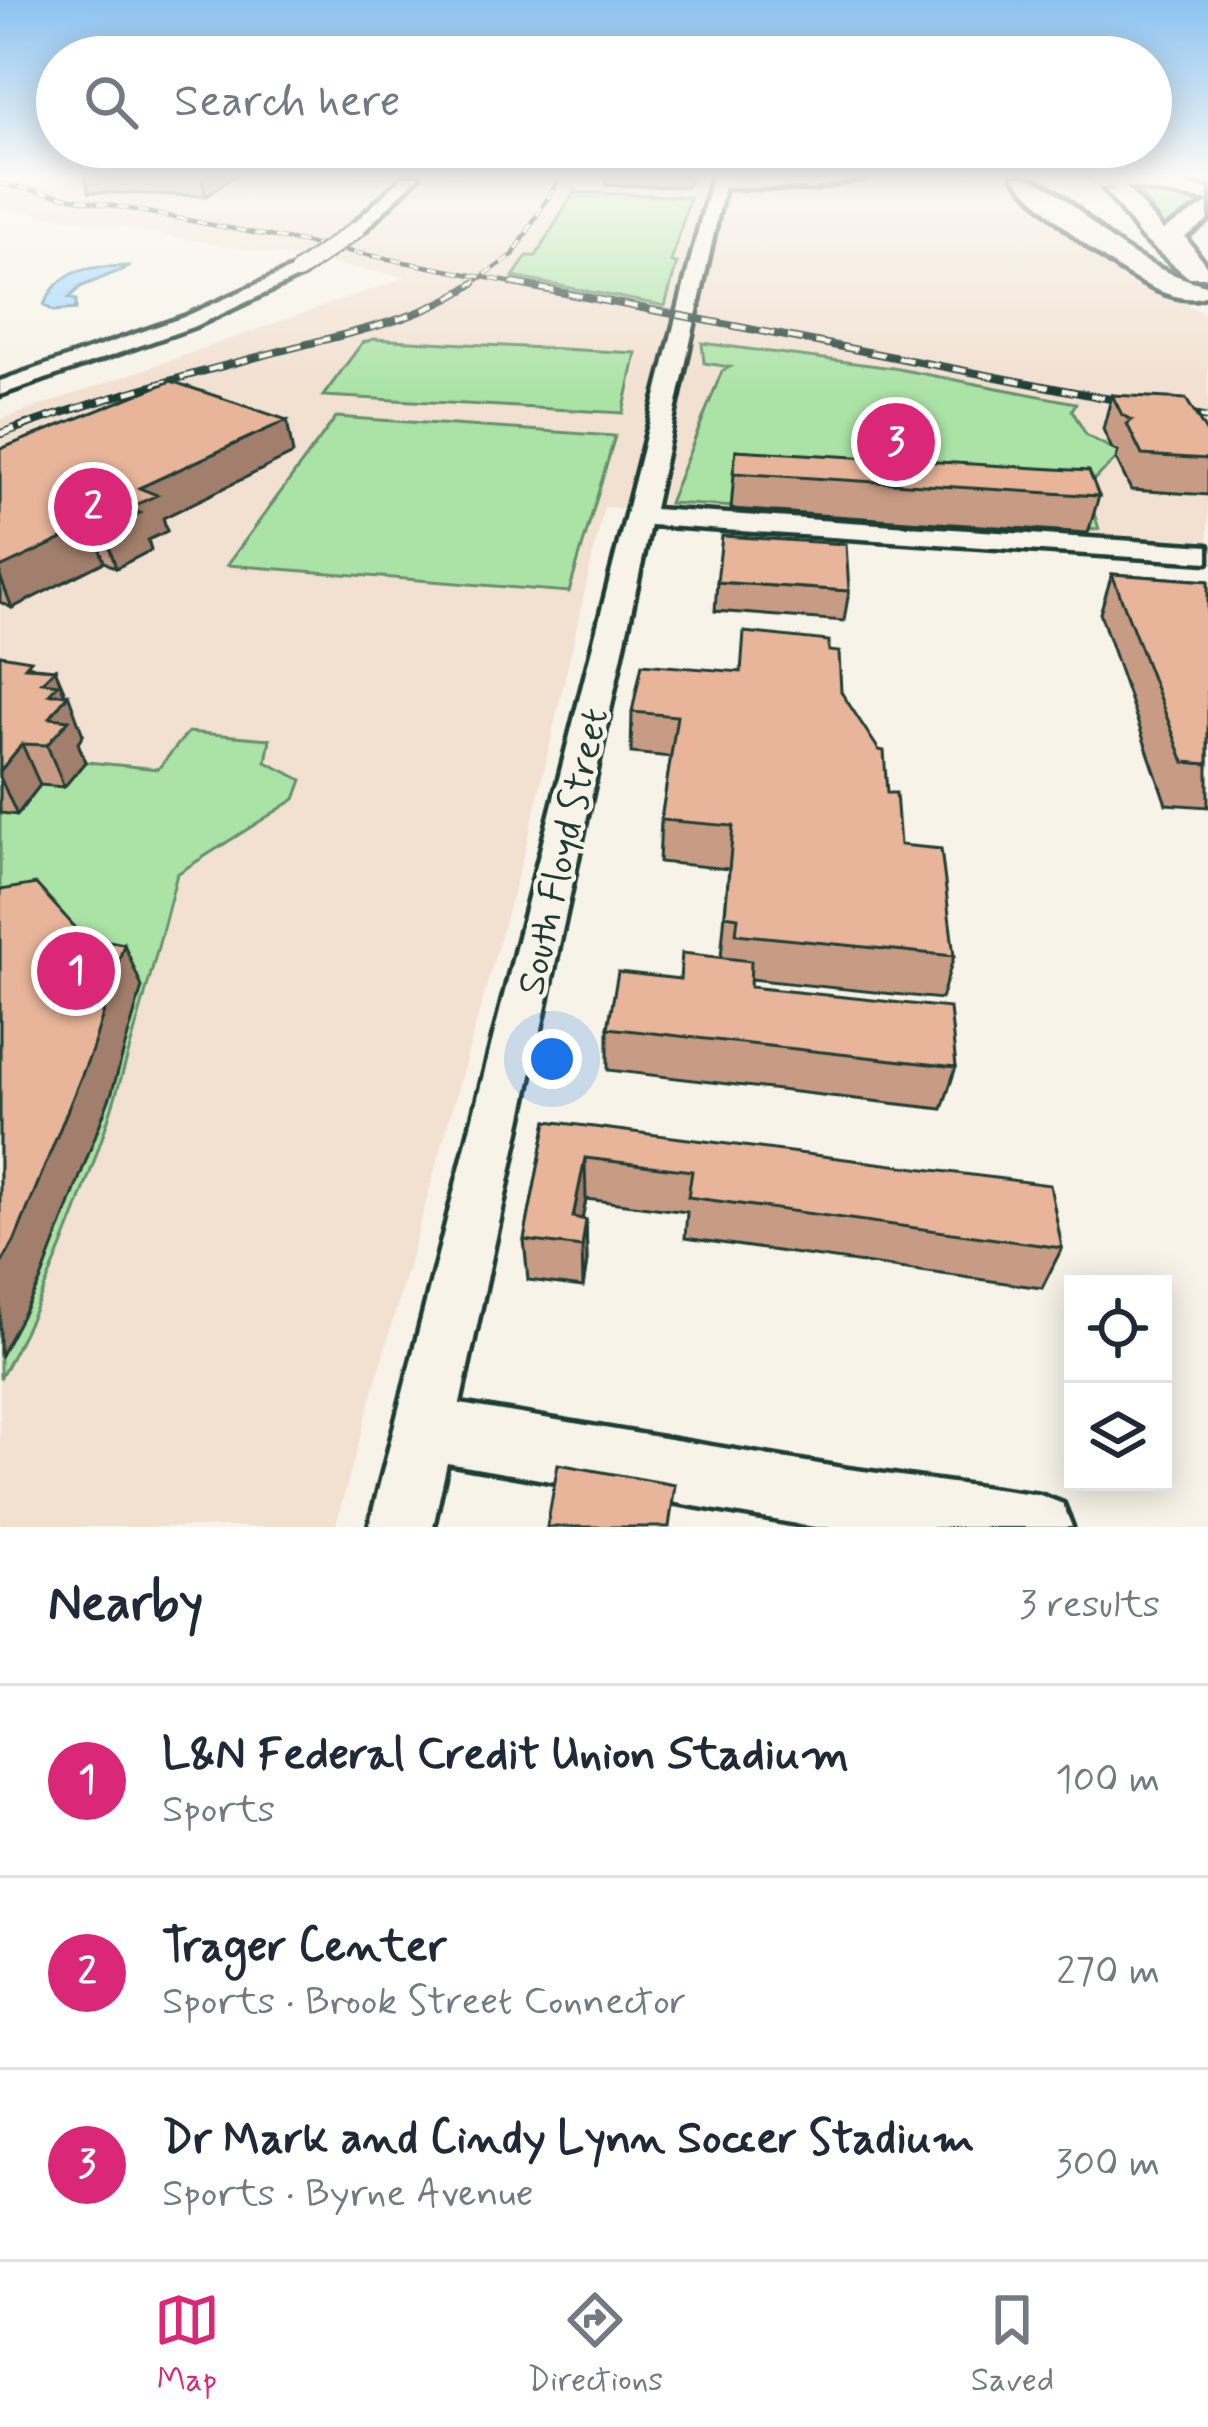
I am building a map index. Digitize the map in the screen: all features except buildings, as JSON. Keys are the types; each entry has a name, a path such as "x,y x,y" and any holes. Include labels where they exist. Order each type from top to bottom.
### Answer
{"highway":[{"path":"1113,247 1173,288 1201,285"},
{"path":"1144,247 1201,285"},
{"path":"1179,247 1201,285"}],"street":[{"path":"0,388 206,315 272,285 335,247"},
{"name":"South Floyd Street","path":"401,1527 702,247"},
{"path":"640,516 1208,554"},
{"path":"425,1430 848,1502 1040,1527"}],"shaded area":[{"path":"234,247 1104,247 1208,316 1208,544 604,507 530,831 335,1527 0,1527 0,420 407,277"}],"green space":[{"path":"541,247 675,247 671,262 677,263 665,306 513,277 527,256 536,256"},
{"path":"373,339 636,353 623,413 323,396 362,343"},
{"path":"702,343 893,368 1076,403 1072,410 1086,435 1122,454 1086,487 1099,529 669,503 722,371 730,367 704,363"},
{"path":"336,417 615,436 569,592 227,565"},
{"path":"0,696 66,734 83,735 67,760 158,769 188,732 270,739 266,762 302,780 295,799 177,874 143,1004 82,1196 0,1379"}],"water":[{"path":"131,266 80,287 69,298 76,300 76,309 53,311 44,305 69,275 91,268"}],"railway":[{"path":"328,247 482,277"},
{"path":"482,277 518,247"},
{"path":"469,286 482,277"},
{"path":"482,277 529,286"},
{"path":"20,427 382,324 431,307 474,283"},
{"path":"513,283 1208,418"},
{"path":"0,434 28,424"}],"place":[{"name":"Dr Mark and Cindy Lynn Soccer Stadium","path":"896,442"},
{"name":"Trager Center","path":"93,507"},
{"name":"L&N Federal Credit Union Stadium","path":"76,971"}]}
